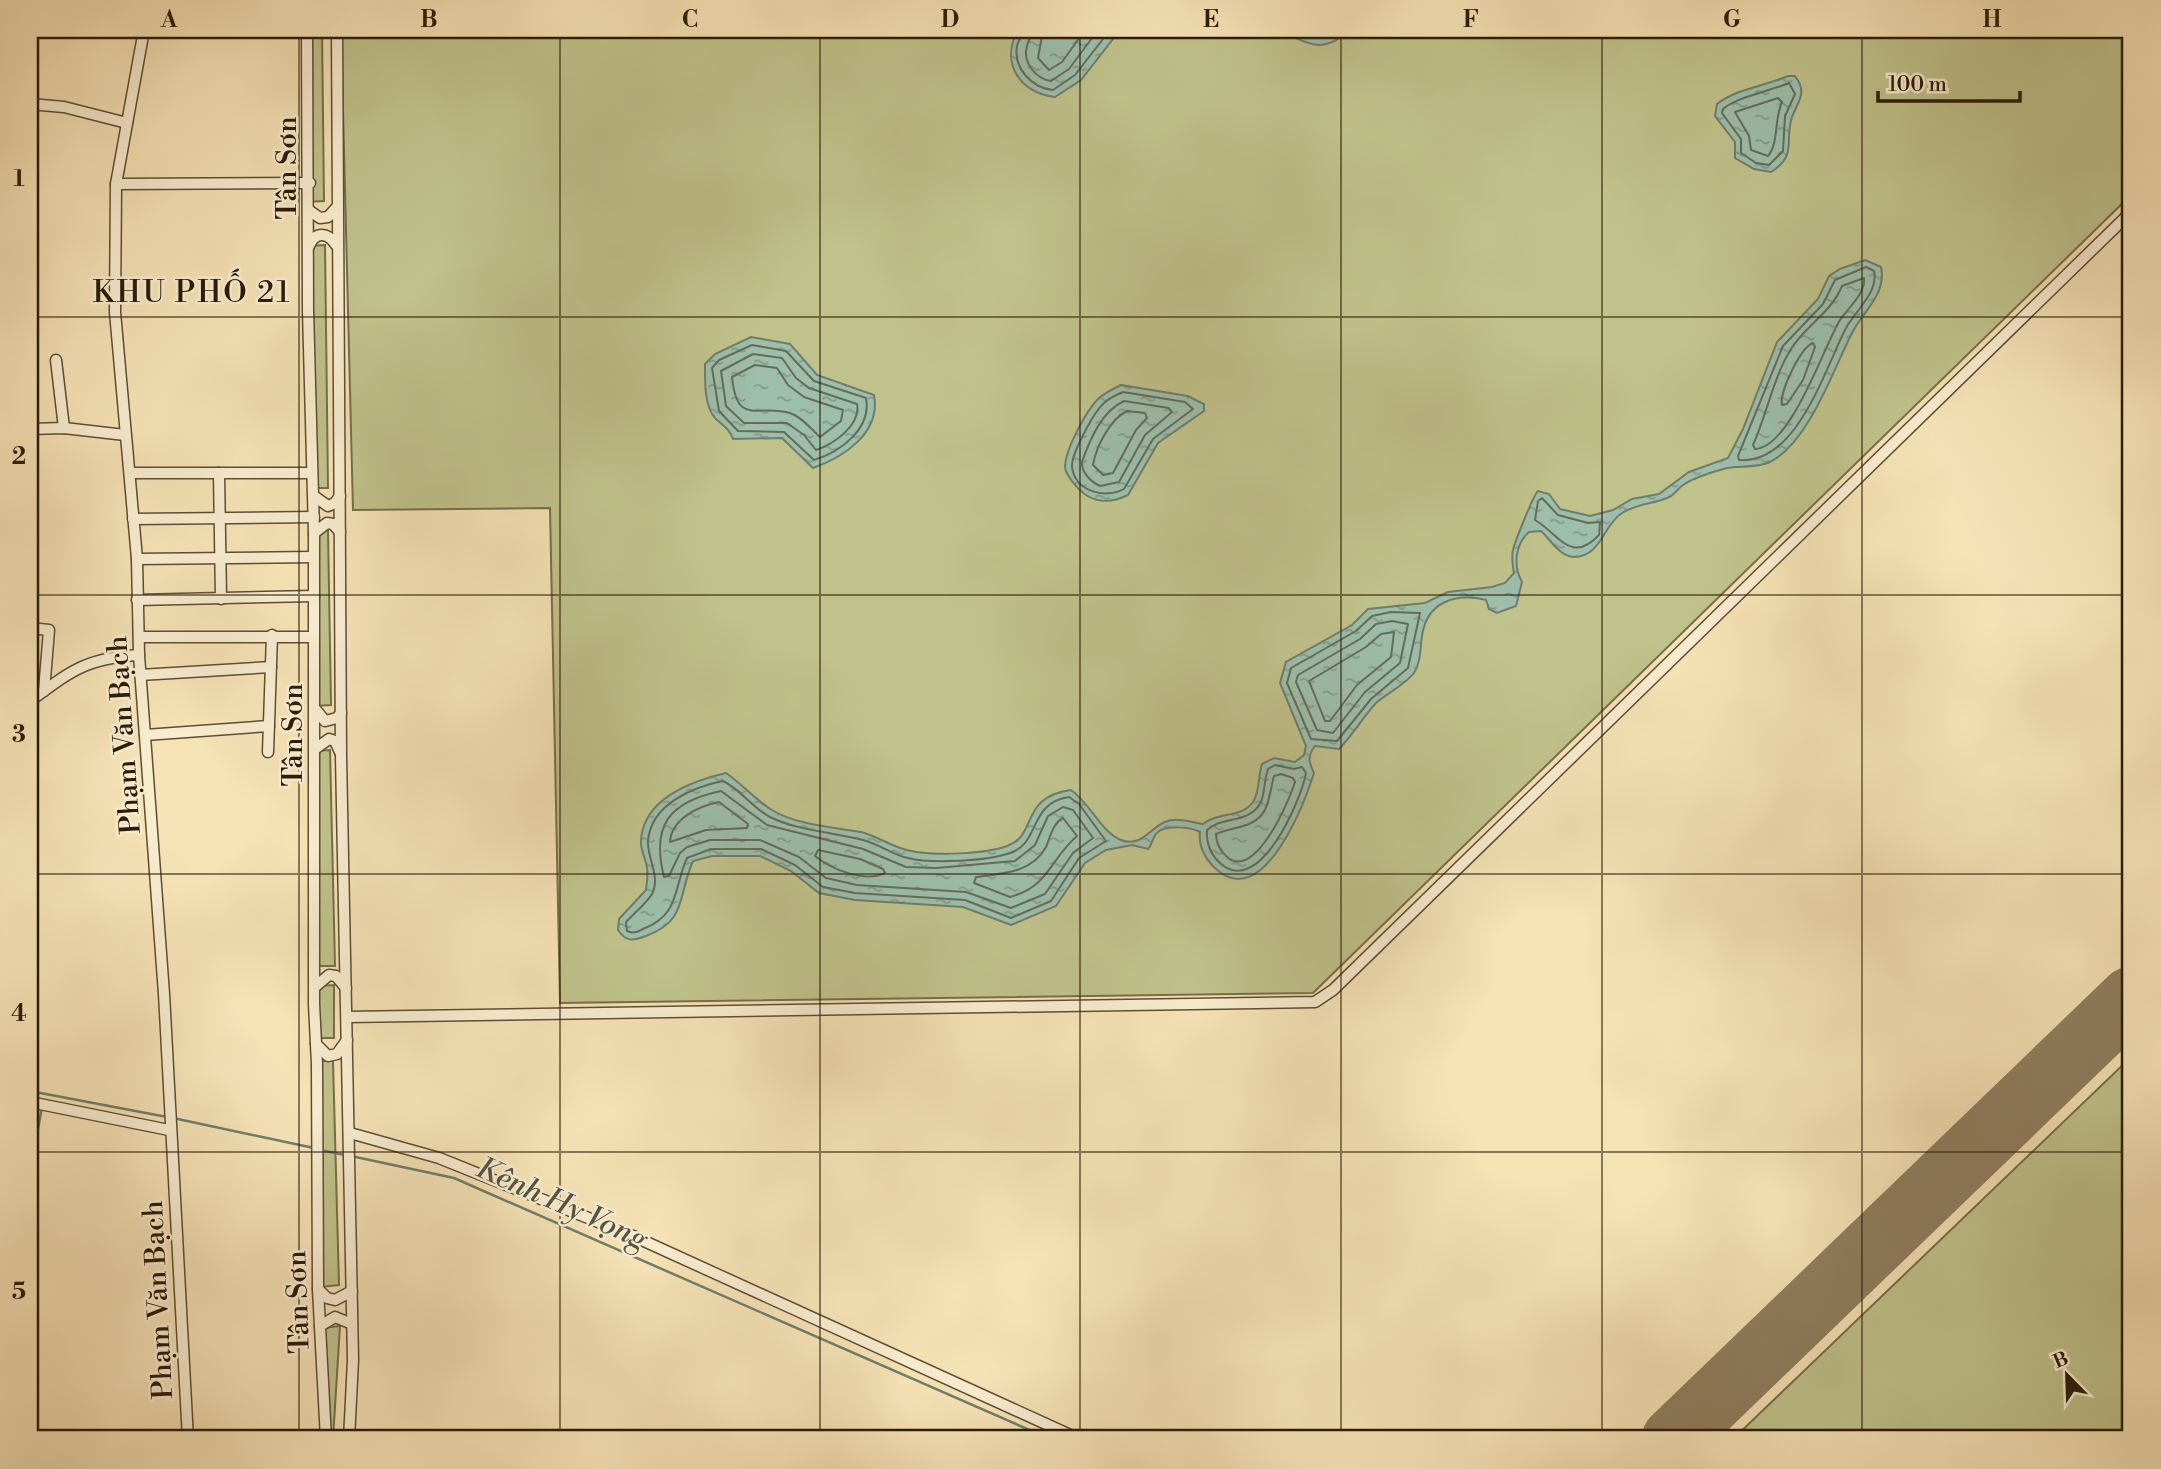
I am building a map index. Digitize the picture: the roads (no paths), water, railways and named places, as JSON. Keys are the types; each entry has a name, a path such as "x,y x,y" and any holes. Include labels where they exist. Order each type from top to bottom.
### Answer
{"street":[{"name":"Phạm Văn Bạch","path":"144,30 117,184 115,312 137,559 140,676 188,1439"},
{"name":"Tân Sơn","path":"307,30 310,183 308,247 314,496 318,1289 326,1439"},
{"name":"Tân Sơn","path":"337,30 341,756 352,1291 349,1439"},
{"path":"30,104 64,107 127,122"},
{"path":"117,184 310,183"},
{"path":"310,211 320,218 328,217 336,208"},
{"path":"347,1017 1315,1002 1333,990 2131,212"},
{"path":"308,247 316,236 323,234 332,238 337,245"},
{"path":"56,360 64,428"},
{"path":"30,429 64,428 125,435"},
{"path":"131,473 312,473"},
{"path":"219,473 221,599"},
{"path":"314,496 328,506 335,503 340,496"},
{"path":"133,519 314,517"},
{"path":"314,533 327,523 333,524 340,532"},
{"path":"137,559 313,557"},
{"path":"137,600 314,596"},
{"path":"30,628 50,630 44,691"},
{"path":"268,752 272,635"},
{"path":"139,638 272,635 313,637"},
{"path":"30,701 81,665 106,656 139,655"},
{"path":"140,676 271,667"},
{"path":"315,710 325,721 337,718 341,713"},
{"path":"145,735 268,726"},
{"path":"315,749 329,739 338,745 341,756"},
{"path":"316,986 329,975 336,976 346,989"},
{"path":"316,1043 328,1056 337,1055 347,1040"},
{"path":"32,1103 169,1130"},
{"path":"349,1134 439,1158 633,1236 1079,1439"},
{"path":"318,1289 327,1298 335,1300 352,1291"},
{"path":"320,1326 335,1317 352,1324"},
{"path":"30,1434 37,1439"}],"water":[{"path":"1018,30 1120,30 1081,80 1055,97 1032,89 1016,74 1011,53"},
{"path":"1277,30 1295,30 1319,36 1333,30 1351,30 1331,43 1316,45"},
{"path":"1795,76 1799,82 1801,97 1792,117 1785,160 1771,172 1754,169 1735,158 1735,142 1715,116 1717,104 1742,91"},
{"path":"1865,260 1881,267 1881,286 1852,333 1828,385 1797,439 1770,462 1729,468 1702,476 1683,485 1669,497 1627,510 1616,518 1596,546 1583,555 1569,556 1560,551 1541,531 1529,532 1518,549 1517,569 1522,582 1516,606 1497,613 1489,609 1486,600 1464,598 1445,602 1437,607 1425,624 1418,665 1414,673 1376,703 1339,749 1315,746 1312,750 1310,760 1314,773 1291,828 1266,865 1251,876 1234,879 1217,870 1204,853 1200,832 1184,828 1165,829 1156,834 1148,849 1132,845 1106,850 1085,863 1056,906 1011,925 963,907 855,900 819,893 791,871 760,856 712,856 693,861 679,906 669,923 646,936 634,939 624,937 618,930 619,919 646,890 647,871 641,841 650,813 671,794 699,781 726,773 766,806 782,815 815,825 861,832 921,853 973,852 1007,846 1023,834 1043,800 1071,790 1107,831 1128,842 1140,839 1169,821 1184,820 1203,824 1243,810 1255,798 1262,764 1274,758 1295,762 1304,755 1306,746 1280,683 1286,662 1352,625 1368,609 1425,603 1448,592 1505,583 1514,573 1513,550 1538,491 1549,494 1560,509 1590,516 1613,510 1632,499 1659,494 1689,472 1728,458 1743,429 1777,342 1818,299 1829,276"},
{"path":"751,337 790,344 817,375 874,395 872,421 858,442 837,457 813,468 782,438 733,439 711,413 706,392 705,364 715,354"},
{"path":"1121,385 1188,396 1204,404 1204,411 1158,443 1128,495 1112,500 1097,500 1084,494 1072,481 1066,471 1066,460 1077,431 1093,405 1103,395"}],"waterway":[{"name":"Kênh Hy Vọng","path":"30,1091 167,1117"},
{"path":"30,1173 42,1107"},
{"name":"Kênh Hy Vọng","path":"173,1118 314,1148"},
{"name":"Kênh Hy Vọng","path":"320,1150 345,1155"},
{"name":"Kênh Hy Vọng","path":"351,1156 454,1178 1050,1439"}],"district":[{"name":"KHU PHỐ 21","path":"192,292"}]}
